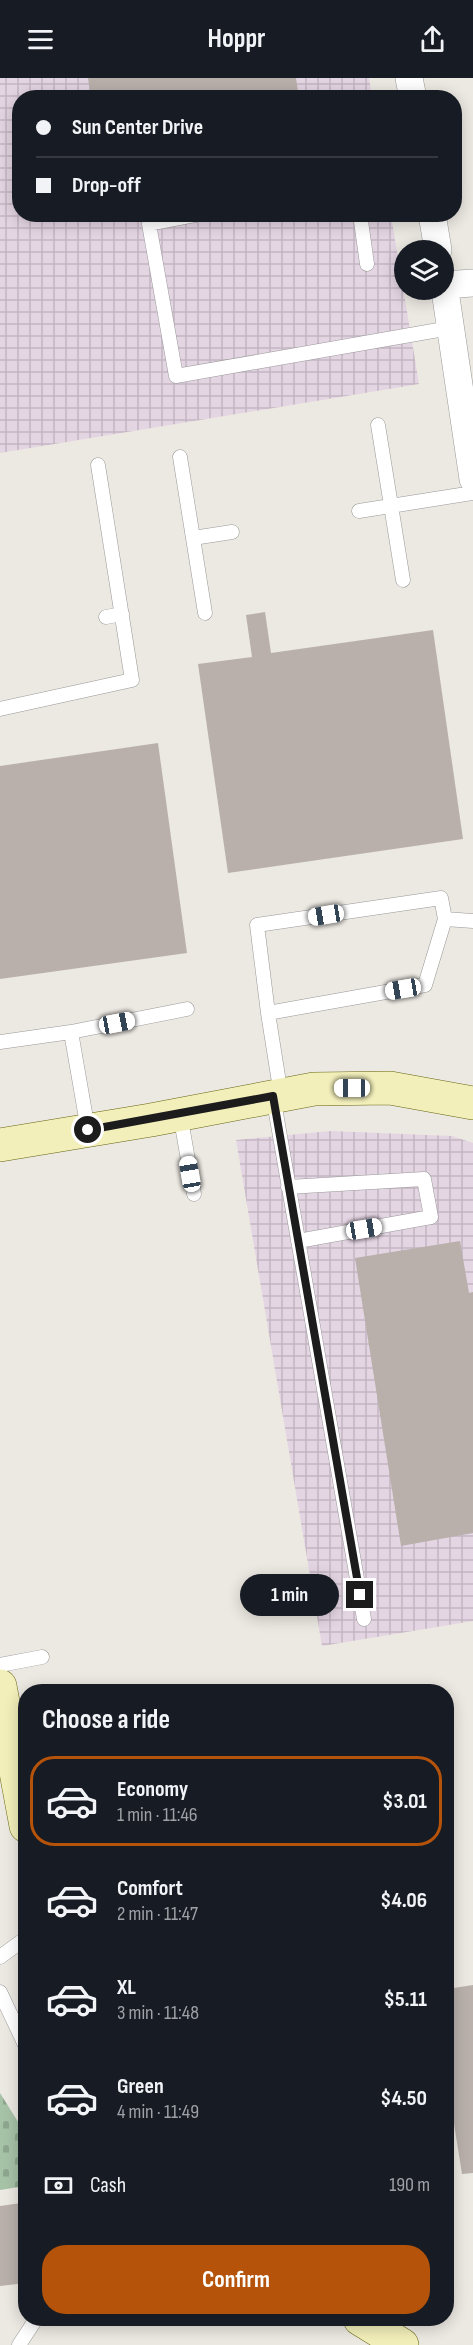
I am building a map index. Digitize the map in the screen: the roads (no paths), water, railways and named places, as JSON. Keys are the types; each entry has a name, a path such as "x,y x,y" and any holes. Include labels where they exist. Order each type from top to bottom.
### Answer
{"street":[{"path":"433,222 436,240"},
{"path":"454,284 473,283"},
{"path":"446,300 473,479"},
{"path":"0,1145 314,1089 390,1088 473,1103"},
{"path":"0,1686 18,1771"},
{"path":"373,2326 402,2345"}],"lane":[{"path":"159,222 149,224 176,376 450,328"},
{"path":"361,222 367,264"},
{"path":"378,425 403,580"},
{"path":"180,457 205,612"},
{"path":"0,709 132,680 98,465"},
{"path":"359,512 473,493"},
{"path":"193,538 232,532"},
{"path":"96,545 110,542"},
{"path":"106,617 122,614"},
{"path":"268,1013 425,985 445,919 441,898 257,926 288,1187 364,1619"},
{"path":"445,919 473,921"},
{"path":"0,1042 71,1032 187,1009"},
{"path":"71,1032 88,1130"},
{"path":"180,1114 194,1194"},
{"path":"288,1187 424,1179 431,1217 298,1241"},
{"path":"0,1665 42,1657"},
{"path":"0,1958 18,1944"},
{"path":"0,1992 18,2030"},
{"path":"19,2345 31,2326"}]}
